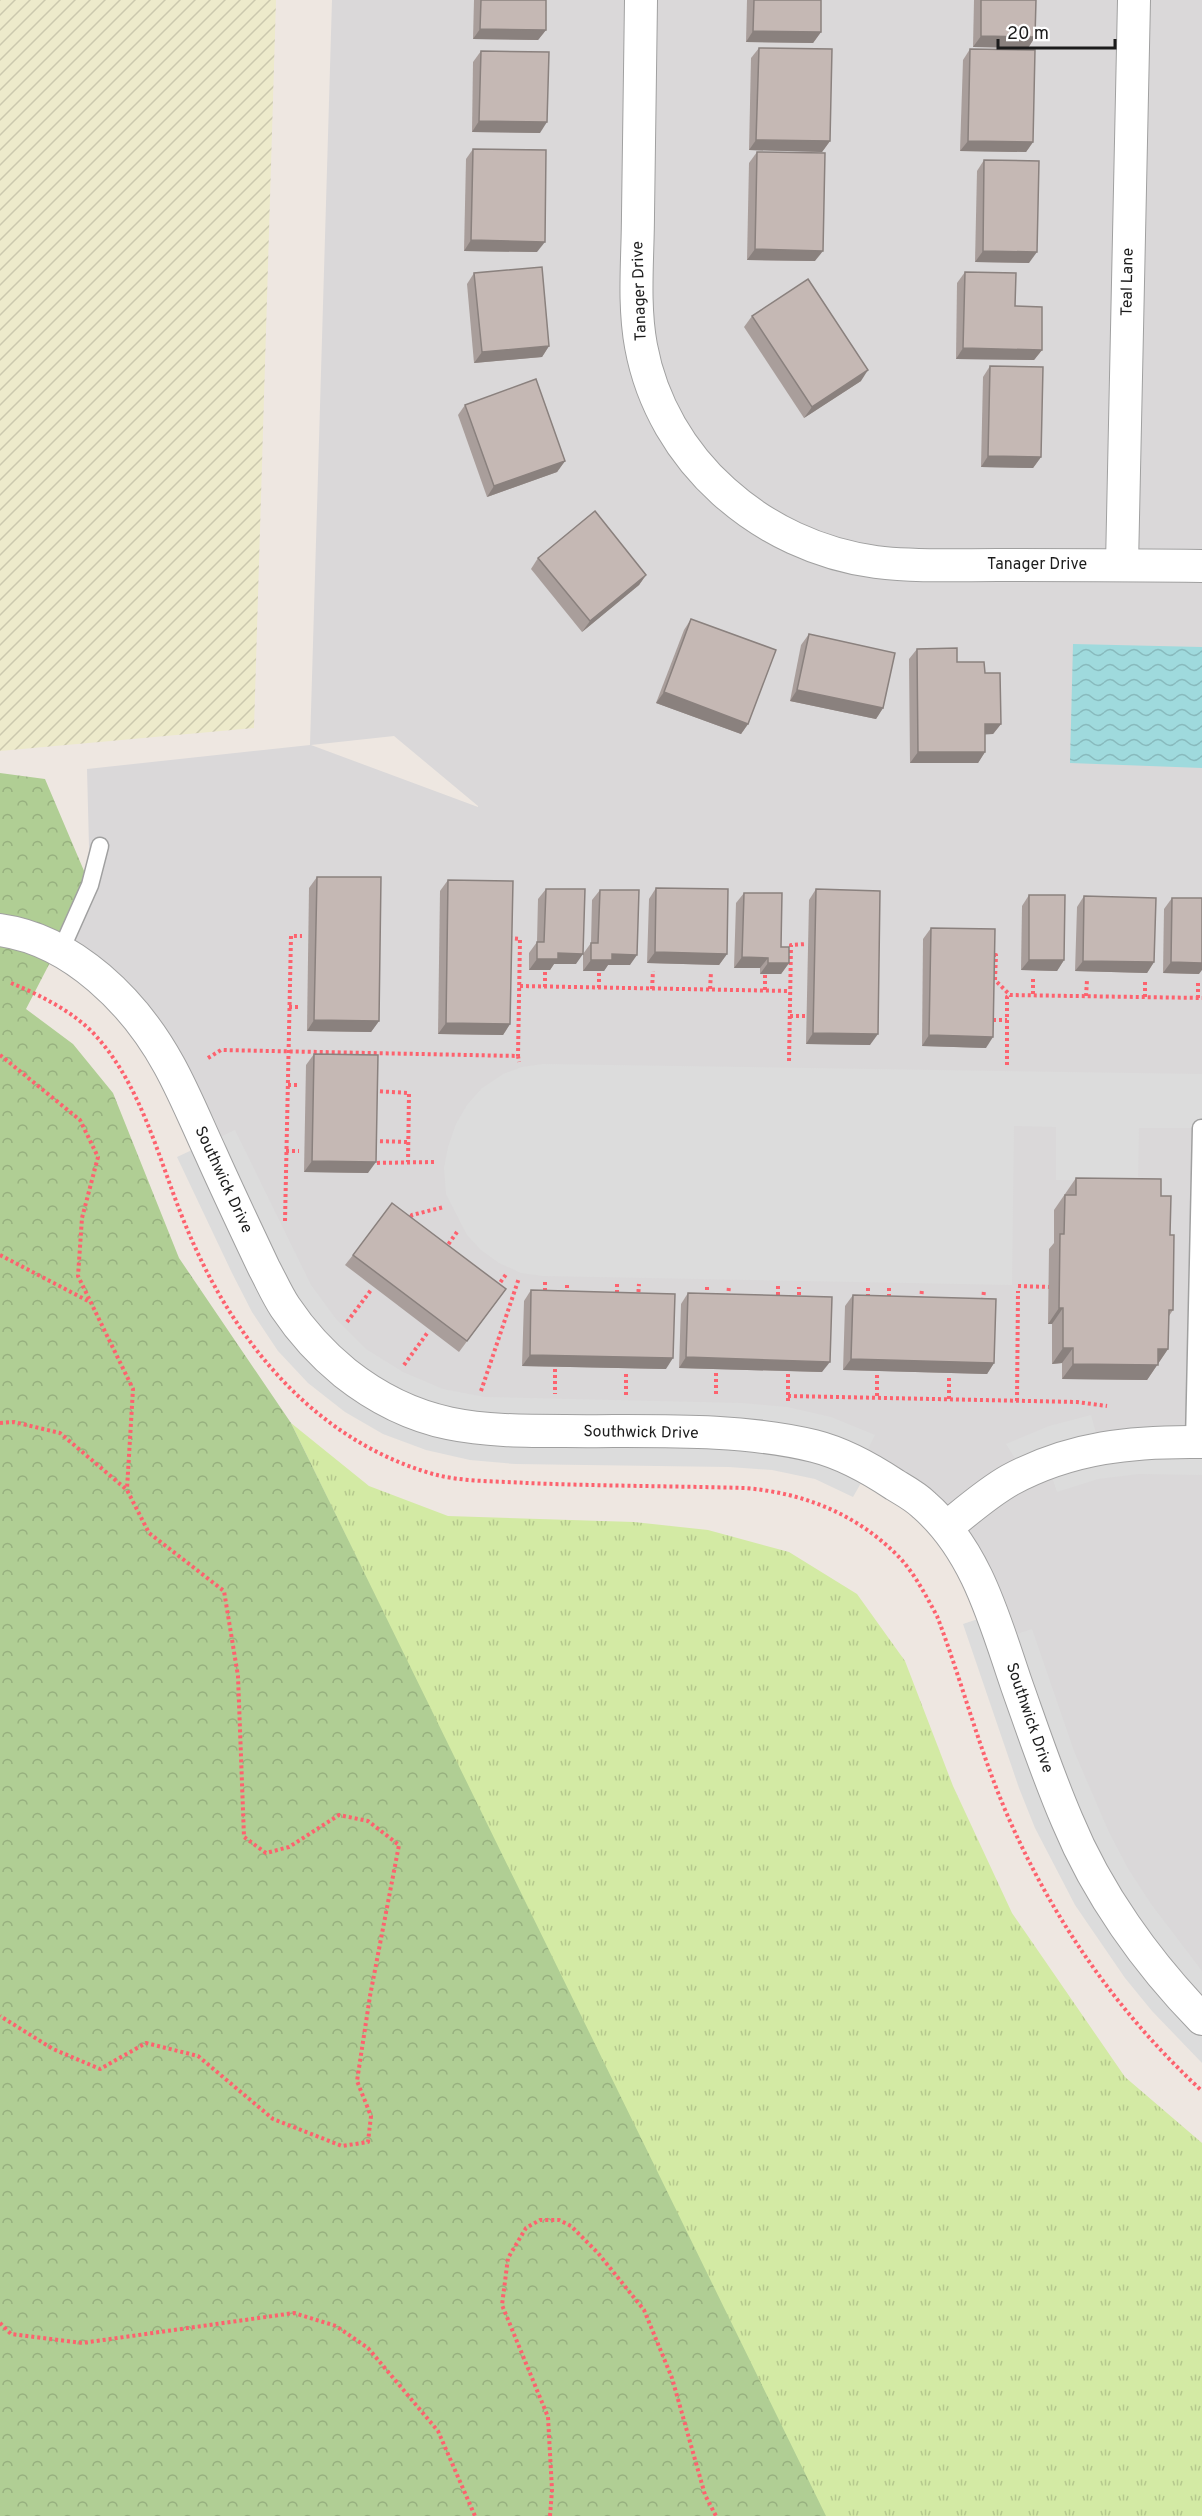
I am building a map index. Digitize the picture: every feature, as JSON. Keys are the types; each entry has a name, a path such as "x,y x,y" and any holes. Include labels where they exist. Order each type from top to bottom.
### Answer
{"street":[{"name":"Tanager Drive","path":"641,0 637,293 641,346 654,390 672,431 699,467 734,502 776,530 825,551 876,562 939,565 1202,566"},
{"name":"Teal Lane","path":"1122,565 1134,0"},
{"name":"Southwick Drive","path":"0,930 27,936 61,950 95,974 147,1030 167,1062 285,1307 312,1341 343,1371 379,1397 417,1415 463,1428 509,1431 727,1434 774,1438 819,1447 872,1470 922,1502 947,1527 966,1556 988,1603 1048,1773 1069,1825 1093,1872 1120,1916 1153,1962 1202,2019"},
{"path":"947,1527 1008,1481 1043,1463 1080,1451 1122,1445 1198,1442"}],"lane":[{"path":"61,950 90,885 100,846"},
{"path":"1198,1442 1201,1128"}],"path":[{"path":"285,1221 291,936 302,936"},
{"path":"506,938 520,939 519,1062"},
{"path":"789,1061 791,945 806,944"},
{"path":"994,955 996,955 995,980 1010,995 1200,998 1198,982"},
{"path":"545,987 546,970"},
{"path":"599,971 599,988"},
{"path":"652,988 653,971"},
{"path":"710,989 711,972"},
{"path":"765,974 765,990"},
{"path":"1033,979 1033,995"},
{"path":"1086,996 1087,980"},
{"path":"1145,980 1145,997"},
{"path":"11,982 49,1002 94,1034 119,1065 138,1104 188,1233 227,1310 264,1363 306,1406 347,1436 393,1459 434,1474 479,1480 745,1488 776,1491 809,1500 842,1514 873,1535 899,1558 920,1585 937,1616 1013,1830 1046,1893 1106,1986 1140,2028 1202,2091"},
{"path":"520,986 790,991"},
{"path":"1007,1065 1007,997 1010,995"},
{"path":"289,1007 300,1007"},
{"path":"512,1010 519,1010"},
{"path":"790,1016 805,1016"},
{"path":"993,1020 1007,1020"},
{"path":"208,1058 221,1050 518,1056"},
{"path":"0,1055 80,1120 98,1157 82,1218 78,1276 133,1389 127,1490"},
{"path":"288,1085 300,1085"},
{"path":"371,1091 409,1093 408,1162"},
{"path":"370,1141 408,1142"},
{"path":"286,1151 299,1151"},
{"path":"370,1163 436,1162"},
{"path":"405,1226 412,1215 444,1207"},
{"path":"437,1246 444,1251 457,1232"},
{"path":"0,1256 91,1302"},
{"path":"488,1285 495,1290 507,1273"},
{"path":"481,1391 519,1278"},
{"path":"545,1282 546,1298"},
{"path":"567,1283 567,1298"},
{"path":"617,1284 617,1299"},
{"path":"638,1300 639,1284"},
{"path":"707,1285 707,1302"},
{"path":"728,1302 729,1286"},
{"path":"778,1287 778,1303"},
{"path":"799,1287 799,1303"},
{"path":"1017,1401 1018,1288 1049,1287"},
{"path":"868,1288 868,1304"},
{"path":"889,1288 889,1304"},
{"path":"921,1307 922,1289"},
{"path":"347,1322 371,1290"},
{"path":"983,1308 984,1290"},
{"path":"404,1365 428,1332"},
{"path":"555,1369 555,1394"},
{"path":"626,1371 626,1395"},
{"path":"716,1373 716,1396"},
{"path":"788,1374 788,1398 1017,1401 1107,1406"},
{"path":"877,1375 877,1398"},
{"path":"949,1377 949,1400"},
{"path":"0,1423 14,1422 60,1433 127,1490 149,1533 224,1591 238,1676 244,1837 266,1853 289,1847 339,1815 368,1821 399,1845 370,1996 357,2081 371,2116 368,2142 342,2146 273,2119 198,2056 146,2043 100,2069 53,2049 0,2016"},
{"path":"550,2516 552,2490 548,2417 502,2305 508,2258 526,2228 540,2220 559,2220 571,2226 598,2253 644,2310 672,2378 705,2495 716,2516"},
{"path":"0,2323 11,2334 82,2343 294,2313 336,2326 369,2348 438,2431 475,2516"}],"shaded area":[{"path":"0,0 276,0 254,728 0,751"},
{"path":"332,0 1202,0 1202,2019 947,1527 872,1470 379,1397 186,1099 61,950 90,885 87,769 310,745","holes":["394,736 478,807 311,745"]},
{"path":"543,1064 1202,1074 1202,1128 1139,1128 1138,1181 1056,1180 1056,1127 1014,1126 1012,1285 543,1276 521,1273 499,1263 481,1250 467,1235 446,1194 444,1168 456,1124 467,1105 482,1088 503,1074 522,1067"},
{"path":"235,1130 311,1285 336,1319 366,1349 403,1372 443,1389 485,1397 742,1403 787,1407 831,1417 875,1435 860,1465 869,1469 853,1497 815,1479 772,1470 729,1467 515,1464 470,1460 426,1450 383,1434 345,1412 308,1383 278,1351 252,1312 232,1273 177,1157"},
{"path":"1091,1415 1100,1448 1202,1442 1202,1475 1139,1474 1098,1479 1057,1492 1047,1462 1024,1473 1006,1444 1049,1426"},
{"path":"993,1614 1002,1639 1032,1629 1074,1751 1108,1830 1127,1867 1151,1904 1202,1971 1202,2063 1152,2011 1125,1978 1075,1905 1035,1828 963,1624"}],"green space":[{"path":"0,773 45,779 90,885 26,1009 73,1044 113,1093 179,1258 291,1423 826,2516 0,2516"},
{"path":"291,1423 369,1486 448,1516 634,1522 708,1530 789,1552 857,1594 905,1661 953,1786 1012,1913 1125,2077 1202,2143 1202,2516 822,2516"}],"water":[{"path":"1073,644 1202,647 1202,768 1070,763"}],"building":[{"path":"481,0 546,0 546,30 480,29"},
{"path":"754,0 821,0 821,32 753,31"},
{"path":"981,0 1036,0 1035,37 981,36"},
{"path":"759,48 832,49 830,141 756,140"},
{"path":"970,49 1035,50 1033,142 968,141"},
{"path":"481,51 549,52 547,122 479,121"},
{"path":"473,149 546,150 545,242 471,240"},
{"path":"757,152 825,153 823,251 755,249"},
{"path":"984,160 1039,161 1037,252 983,251"},
{"path":"542,267 549,346 482,352 474,273"},
{"path":"965,272 1016,273 1015,306 1042,307 1042,350 963,348"},
{"path":"808,279 868,370 812,407 752,316"},
{"path":"990,366 1043,367 1041,457 988,456"},
{"path":"536,379 565,461 494,486 465,405"},
{"path":"595,511 646,575 590,621 538,558"},
{"path":"691,619 776,650 748,724 664,692"},
{"path":"809,634 895,653 883,708 797,690"},
{"path":"957,648 957,662 984,662 985,673 1000,673 1001,724 985,724 985,752 918,752 917,649"},
{"path":"317,877 381,877 379,1021 314,1020"},
{"path":"448,880 513,881 510,1024 446,1023"},
{"path":"656,888 728,889 727,954 655,952"},
{"path":"546,889 585,889 583,954 558,953 558,959 537,959 537,942 544,942"},
{"path":"816,889 880,891 878,1034 813,1033"},
{"path":"600,890 639,890 637,955 612,954 612,960 591,960 591,943 598,943"},
{"path":"744,893 782,893 781,947 789,947 789,963 768,963 768,958 742,957"},
{"path":"1029,895 1065,895 1064,960 1029,960"},
{"path":"1084,896 1156,898 1154,962 1083,961"},
{"path":"1172,898 1202,898 1202,963 1171,962"},
{"path":"931,928 995,929 993,1037 929,1035"},
{"path":"314,1054 378,1055 376,1162 312,1161"},
{"path":"1076,1178 1161,1179 1161,1196 1171,1196 1170,1235 1174,1235 1173,1310 1169,1310 1168,1349 1158,1349 1158,1365 1073,1364 1073,1348 1063,1348 1063,1308 1059,1308 1060,1234 1064,1234 1065,1195 1076,1195"},
{"path":"392,1203 506,1289 467,1341 353,1255"},
{"path":"531,1290 675,1294 673,1358 530,1355"},
{"path":"688,1293 832,1297 830,1362 686,1357"},
{"path":"853,1295 996,1299 994,1363 851,1359"}]}
